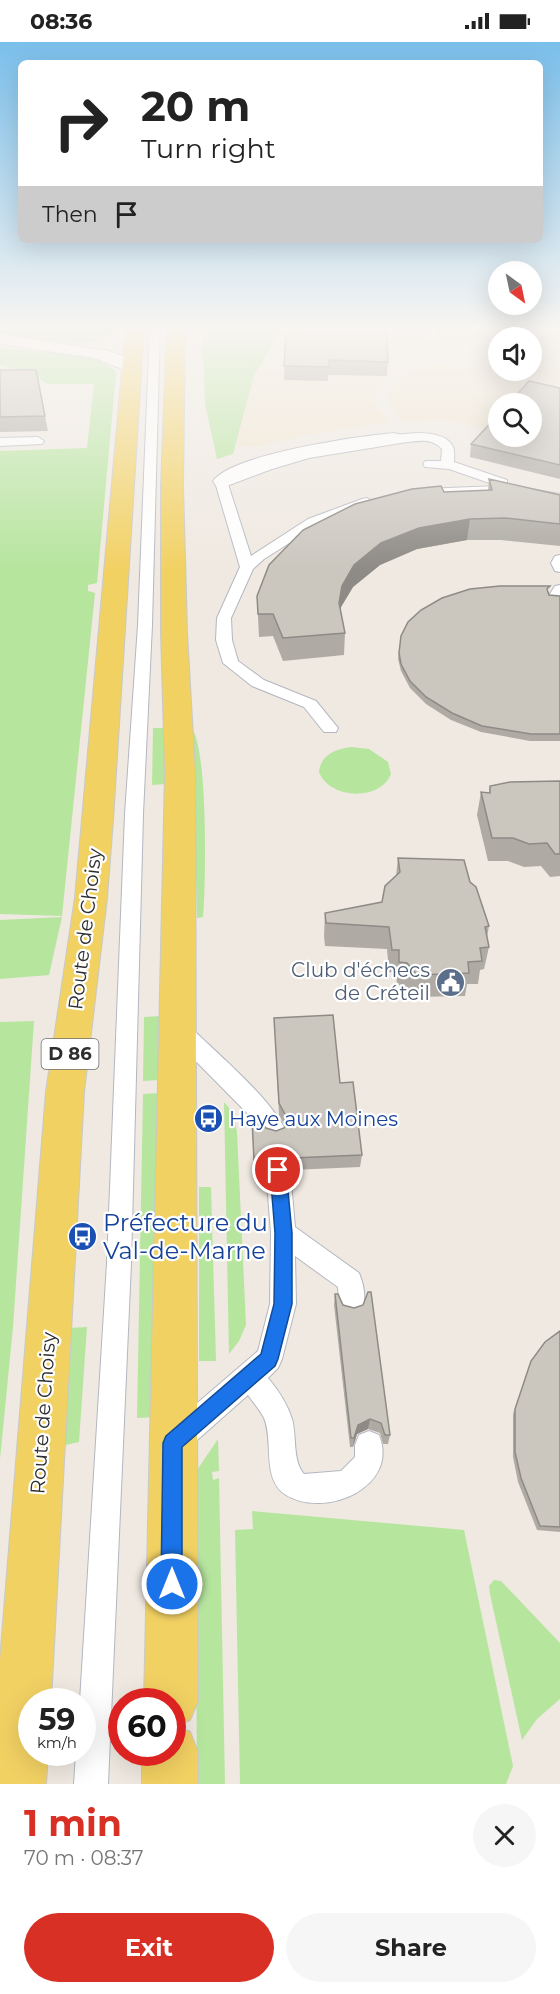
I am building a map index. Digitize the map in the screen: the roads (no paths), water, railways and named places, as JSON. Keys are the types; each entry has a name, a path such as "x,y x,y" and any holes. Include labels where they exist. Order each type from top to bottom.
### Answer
{"main road":[{"name":"Route de Choisy","path":"18,1784 65,1092 91,898 133,407"},
{"path":"171,1688 180,772 174,632 172,497 174,407"},
{"path":"170,1766 170,1784"}],"street":[{"path":"224,481 258,467 319,449 394,439"}],"lane":[{"name":"Route de Choisy","path":"91,1784 119,1263 134,814 145,625 140,407"},
{"path":"394,439 427,437 441,440 448,448 447,461 450,465"},
{"path":"0,442 38,441"},
{"path":"429,464 450,465 525,490 560,498"},
{"path":"224,481 221,482 247,567"},
{"path":"409,495 481,489 525,490"},
{"path":"330,729 310,704 258,683 231,663 224,640 224,618 247,567 278,542 313,522 352,507 383,499"},
{"path":"560,559 558,562 560,568"},
{"path":"178,1029 257,1108 274,1131"},
{"path":"173,1443 268,1359 283,1304 283,1233 278,1170"},
{"path":"283,1233 350,1281 352,1304"},
{"path":"250,1376 278,1418 284,1471 300,1488 308,1490 347,1485 361,1473 371,1457 369,1446"}],"place":[{"name":"Club d'échecs de Créteil","path":"451,982"},
{"name":"Haye aux Moines","path":"208,1119"},
{"name":"Préfecture du Val-de-Marne","path":"82,1237"}]}
